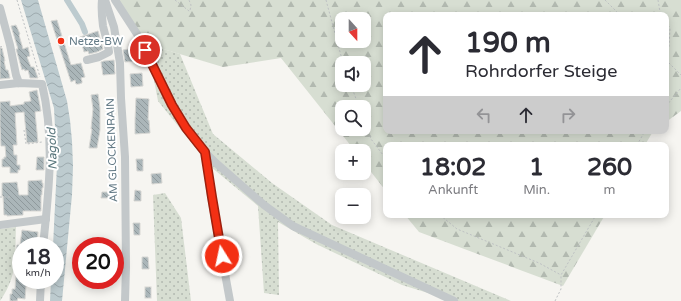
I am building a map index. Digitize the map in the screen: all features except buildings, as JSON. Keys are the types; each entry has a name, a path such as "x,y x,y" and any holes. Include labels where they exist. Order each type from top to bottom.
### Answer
{"street":[{"path":"87,60 99,57 109,52 103,27 101,8 102,0"},
{"name":"AM GLOCKENRAIN","path":"105,0 114,27 120,63 125,158 125,301"},
{"path":"114,0 139,37 172,105 186,128 205,152 264,205 293,226 454,301"},
{"path":"0,8 19,83"},
{"path":"0,86 19,83 42,84 46,100 50,139 50,163 44,237"},
{"path":"205,152 230,301"},
{"path":"0,225 46,219"},
{"path":"40,301 41,289"}],"path":[{"path":"17,0 42,84"},
{"path":"175,0 190,11 191,5 189,0"},
{"path":"326,0 341,56"},
{"path":"605,0 617,12"},
{"path":"658,0 660,12"},
{"path":"669,26 669,47"},
{"path":"669,63 681,75"},
{"path":"669,102 681,88"},
{"path":"24,130 26,144 41,143 50,139"},
{"path":"370,136 383,155"},
{"path":"0,197 10,197"},
{"path":"443,218 456,229 539,263 561,275"},
{"path":"556,301 561,289 561,275 594,218"}],"green space":[{"path":"116,0 681,0 681,111 669,120 669,12 383,12 383,134 651,134 647,142 383,142 383,187 371,172 371,144 349,144 343,136 371,136 371,100 335,100 335,126 281,58 223,67 143,43"},
{"path":"143,43 180,54 213,134 272,183 332,225 511,301 454,301 402,285 316,244 278,222 279,295 264,293 258,206 211,167 158,101 153,75"},
{"path":"165,193 181,218 191,301 157,301 153,195"},
{"path":"407,218 603,218 563,286 419,232"},
{"path":"16,227 16,237 12,237 12,276 0,301 0,229"}],"water":[{"path":"21,0 38,0 67,101 70,120 73,166 72,195 64,280 64,237 53,237 57,165 54,108"},
{"path":"51,289 63,289 62,301 50,301"}],"waterway":[{"path":"67,0 82,24 85,32"}],"place":[{"name":"Netze-BW","path":"61,41"}],"route":[{"path":"145,50 172,105 186,128 205,152 222,256"}],"water label":[{"name":"Nagold","path":"52,149"}]}
